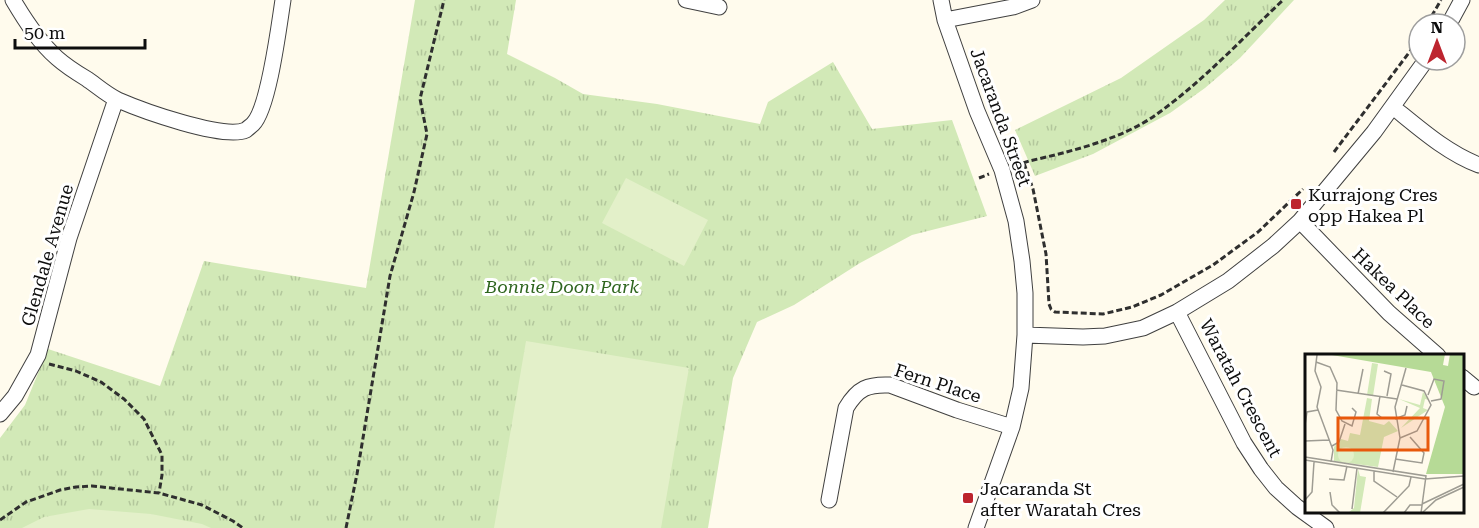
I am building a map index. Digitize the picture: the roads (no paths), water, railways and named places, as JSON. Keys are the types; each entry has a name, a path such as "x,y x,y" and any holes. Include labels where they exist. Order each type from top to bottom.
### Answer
{"street":[{"path":"14,0 40,41 59,60 116,99 175,121 230,132 245,130 255,122 261,108 270,74 283,0"},
{"path":"686,0 719,7"},
{"name":"Jacaranda Street","path":"941,0 945,20 977,111 1002,170 1016,221 1025,293 1022,388 1012,427 976,528"},
{"path":"945,20 1013,7 1032,0"},
{"path":"1025,335 1083,338 1143,328 1177,312 1228,281 1273,246 1300,221 1374,132 1418,72"},
{"name":"Glendale Avenue","path":"0,414 15,396 38,355 69,238 116,99"},
{"path":"1393,107 1437,141 1479,165"},
{"name":"Hakea Place","path":"1300,221 1389,313 1436,354"},
{"name":"Waratah Crescent","path":"1177,312 1244,443 1276,488 1305,513"},
{"name":"Fern Place","path":"829,500 846,408 854,395 860,391 878,385 890,385 957,410 1012,427"},
{"name":"Waratah Crescent","path":"1305,513 1326,528"}],"place":[{"name":"Kurrajong Cres opp Hakea Pl","path":"1296,204"},
{"name":"Jacaranda St after Waratah Cres","path":"968,498"}],"park label":[{"name":"Bonnie Doon Park","path":"562,286"}]}
